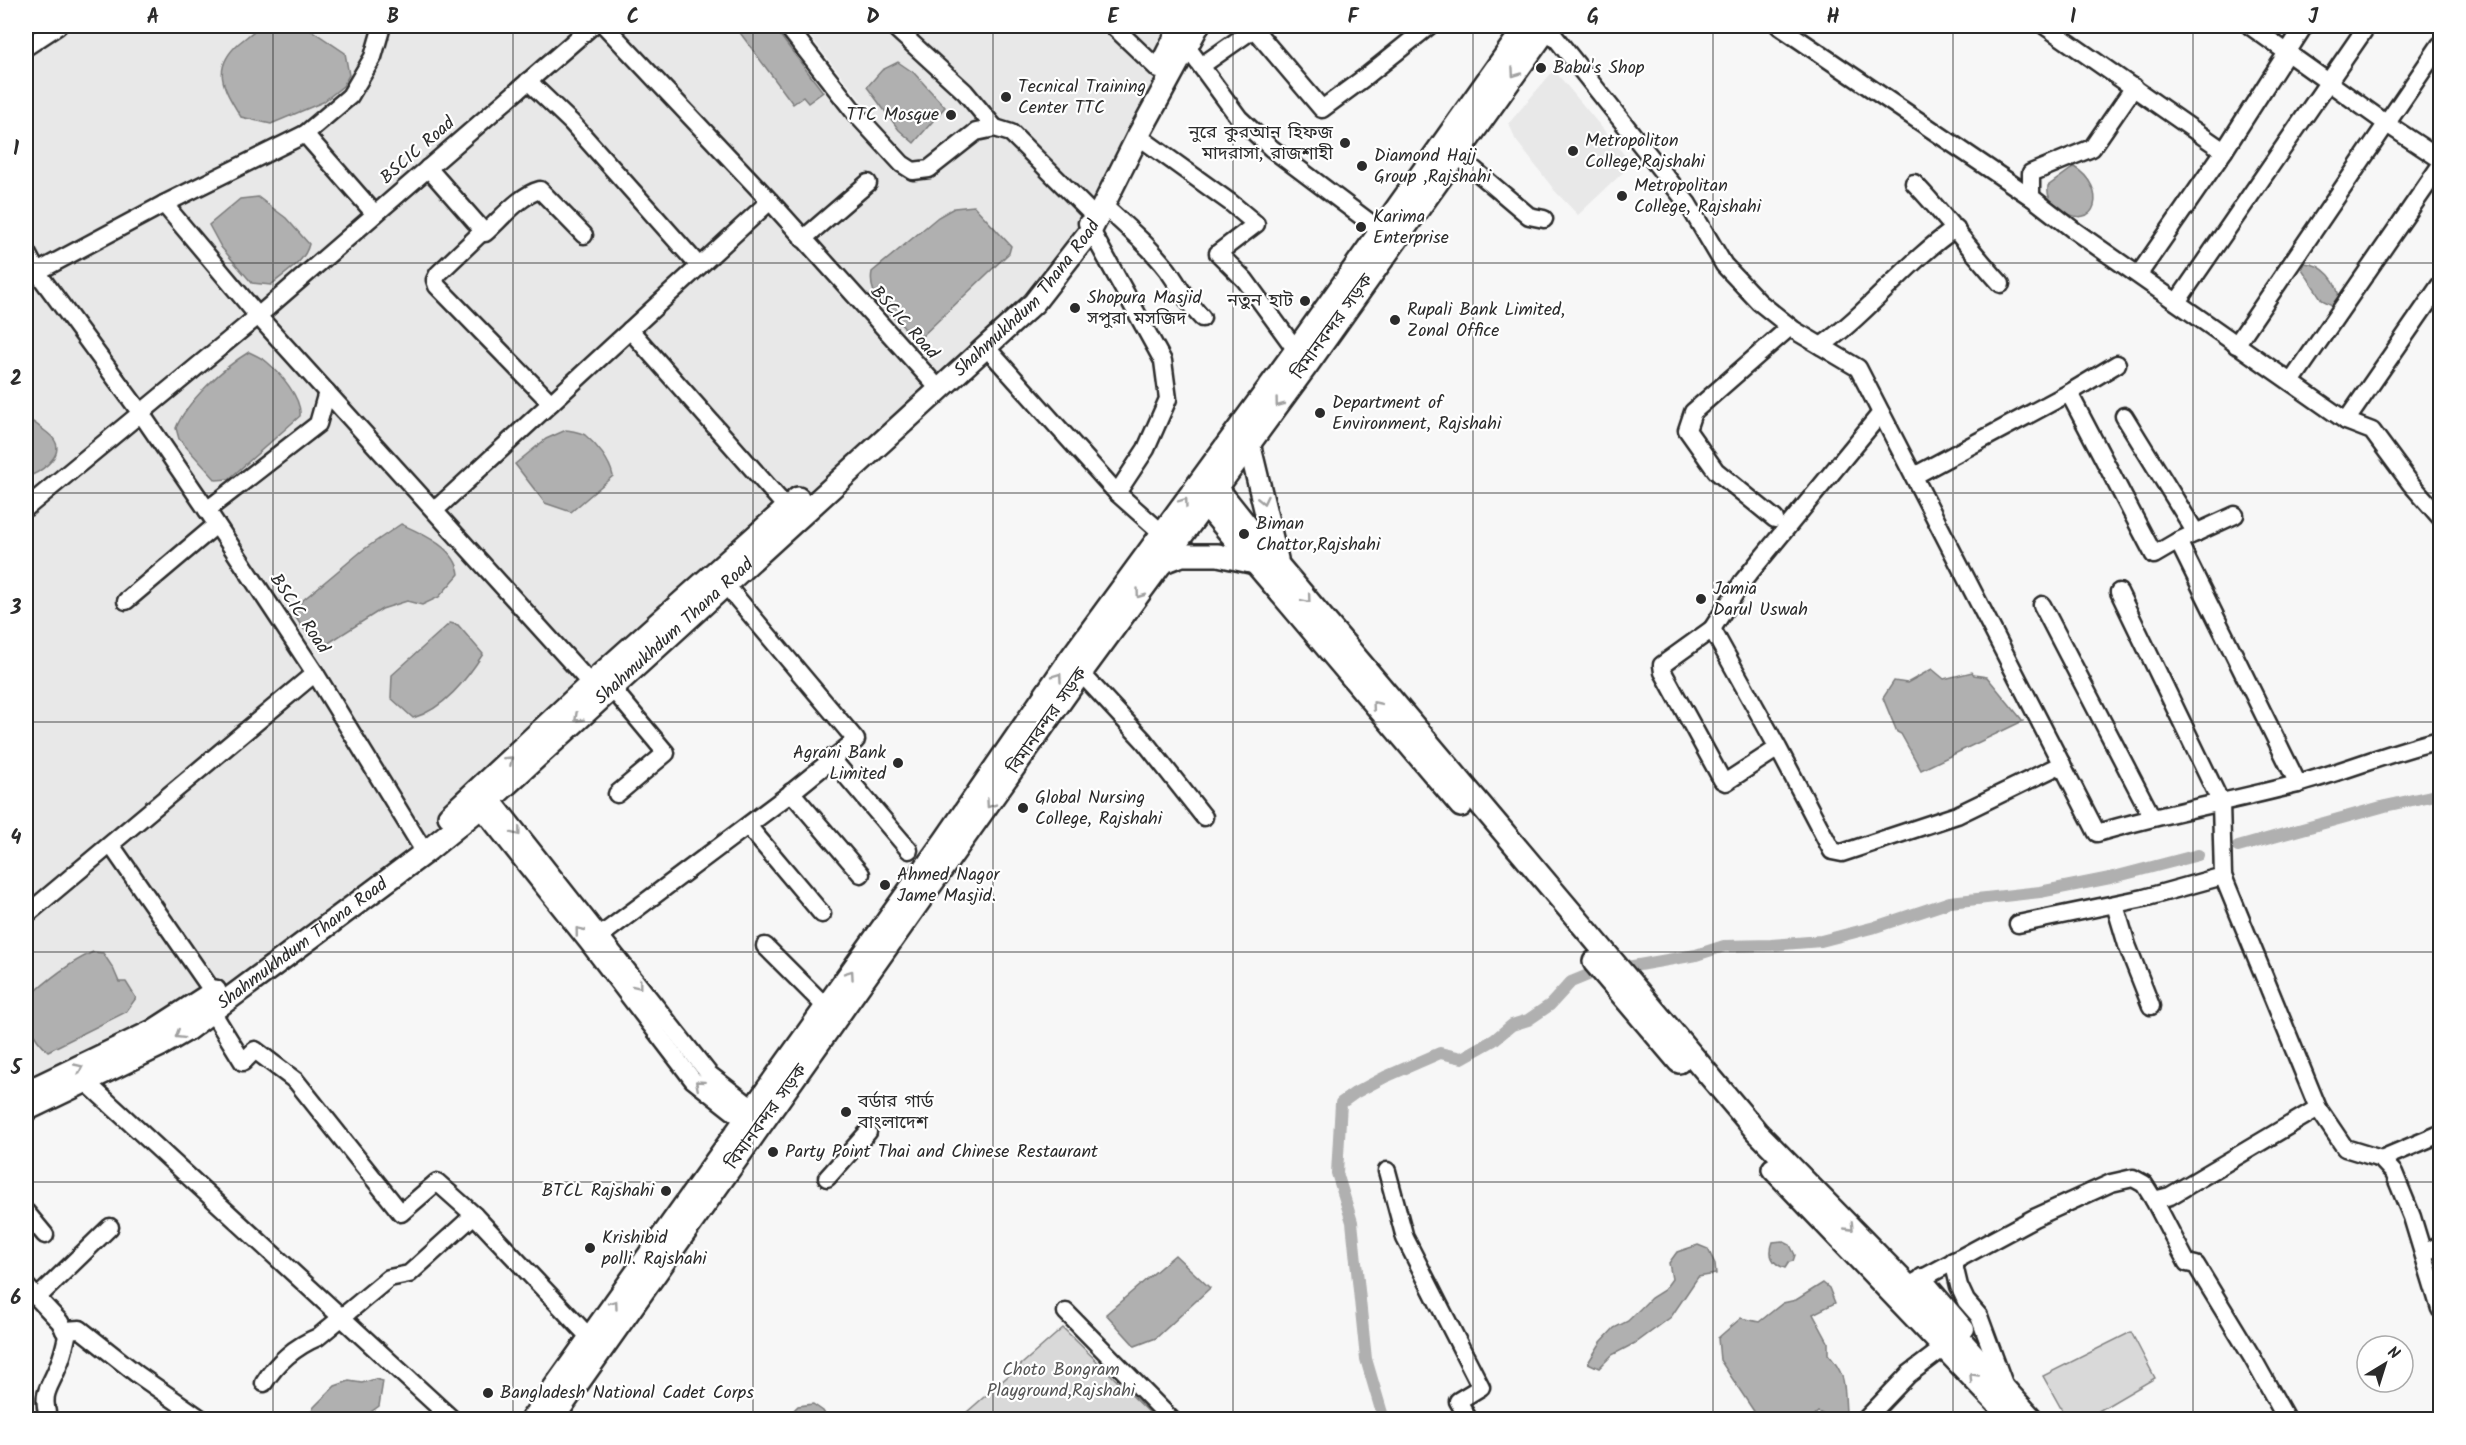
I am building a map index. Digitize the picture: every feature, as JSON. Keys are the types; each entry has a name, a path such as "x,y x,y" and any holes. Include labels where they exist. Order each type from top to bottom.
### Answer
{"main road":[{"name":"Shahmukhdum Thana Road","path":"26,1092 212,1001 427,851 481,797 934,385 1094,219 1126,131 1181,26"},
{"name":"Shahmukhdum Thana Road","path":"934,385 986,346 1041,296 1094,219 1198,26"},
{"name":"বিমানবন্দর সড়ক","path":"531,1419 590,1338 702,1194 1164,562 1457,155 1541,26"},
{"name":"বিমানবন্দর সড়ক","path":"552,1419 702,1194 749,1114 1070,659 1381,231 1541,26"},
{"path":"1249,443 1279,566"},
{"path":"1211,496 1255,563 1622,984 1757,1132 1915,1282 1952,1342 2013,1419"},
{"path":"1211,496 1279,566 1597,956"},
{"name":"Shahmukhdum Thana Road","path":"601,689 725,584 792,514"},
{"path":"1164,562 1182,555 1218,555 1255,563"},
{"name":"Shahmukhdum Thana Road","path":"26,1110 161,1045 187,1030 212,1001 481,797"},
{"path":"1622,984 1747,1142 1952,1342 2007,1390 2033,1419"}],"street":[{"path":"26,47 58,26"},
{"name":"BSCIC Road","path":"382,26 374,57 351,96 305,134 164,204 30,262 140,412 207,510 315,673 419,843"},
{"name":"BSCIC Road","path":"26,508 258,316 592,26"},
{"name":"BSCIC Road","path":"605,26 770,201 934,385"},
{"path":"788,26 855,113 902,164 914,171 929,169 976,132 995,128 1011,133 1094,219 1163,361 1168,399 1146,449 1117,493"},
{"path":"893,26 965,92 995,128"},
{"path":"1113,26 1159,70"},
{"path":"1201,66 1256,27 1322,110 1429,26"},
{"path":"1541,26 1688,204 1724,264 1759,302 1790,327 1858,368 2097,833 2152,817 2298,784 2440,740"},
{"path":"1779,26 2031,197 2075,231 2346,421 2372,431 2411,484 2440,517"},
{"path":"2045,26 2224,151"},
{"path":"2250,26 2440,159"},
{"path":"2139,274 2224,151 2304,26"},
{"path":"2177,302 2367,26"},
{"path":"2236,345 2440,45"},
{"path":"1186,47 1239,118 1271,148 1381,231"},
{"path":"528,81 572,123 699,266"},
{"path":"2031,197 2031,173 2092,148 2134,87"},
{"path":"305,134 375,214"},
{"path":"1138,136 1231,203 1256,225 1218,253 1245,280 1296,350"},
{"path":"1457,155 1529,216 1544,219"},
{"path":"2291,382 2440,166"},
{"path":"428,168 483,231"},
{"path":"803,238 868,183"},
{"path":"1914,183 1956,228 1979,260 2001,284"},
{"path":"551,403 437,286 435,280 438,274 483,231 485,233 533,192 540,190 584,235"},
{"path":"435,510 770,201"},
{"path":"164,204 258,316 327,392 601,689 666,753 617,794"},
{"path":"1094,219 1136,235 1167,270 1190,306 1202,318"},
{"path":"1821,346 1845,330 1933,244 1956,228"},
{"path":"2346,421 2440,285"},
{"path":"1775,519 1716,471 1687,430 1693,412 1790,327"},
{"path":"630,330 792,514"},
{"path":"986,346 1117,493 1162,533"},
{"path":"1914,476 2069,393 2117,364"},
{"path":"207,510 318,424 327,392"},
{"path":"2069,393 2154,555 2178,541 2235,515"},
{"path":"1778,748 1726,782 1722,780 1662,665 1712,628 1743,581 1881,413"},
{"path":"2124,416 2196,533"},
{"path":"126,601 216,525"},
{"path":"2178,541 2298,784"},
{"path":"600,936 748,826 856,740 725,584"},
{"path":"2119,592 2221,803 2223,876 2318,1108 2345,1148 2381,1159 2394,1173 2412,1217 2440,1309"},
{"path":"2042,605 2152,817"},
{"path":"1712,628 1832,851 1842,853 1957,815 2062,764"},
{"path":"26,915 315,673"},
{"path":"1081,673 1144,741 1204,817"},
{"path":"831,758 909,850"},
{"path":"791,792 861,874"},
{"path":"481,797 600,936 709,1074 749,1114"},
{"path":"481,797 693,1080 749,1114"},
{"path":"748,826 822,914"},
{"path":"111,845 212,1001 243,1062 255,1050 296,1081 401,1212 437,1182 474,1215 590,1338"},
{"path":"2018,924 2115,905 2223,876"},
{"path":"2115,905 2127,945 2151,1006"},
{"path":"765,946 826,1007"},
{"path":"86,1082 453,1419"},
{"path":"2154,1200 2170,1196 2318,1108"},
{"path":"827,1178 868,1132"},
{"path":"2381,1159 2440,1134"},
{"path":"1387,1171 1405,1238 1481,1387 1458,1401 1469,1419"},
{"path":"1915,1282 2034,1218 2111,1183 2133,1179 2144,1184 2187,1263 2196,1265 2252,1357 2286,1419"},
{"path":"26,1212 45,1235"},
{"path":"264,1383 273,1369 305,1342 318,1337 389,1278 409,1274 474,1215"},
{"path":"48,1419 44,1404 45,1389 59,1365 67,1336 60,1322 31,1292 111,1227"},
{"path":"2424,1253 2440,1245"},
{"path":"1953,1262 1959,1286 1966,1301 1979,1317 2007,1390"},
{"path":"1066,1312 1172,1419"},
{"path":"64,1330 80,1329 137,1374 203,1419"},
{"path":"1865,1419 1909,1374 1952,1342"}],"shaded area":[{"path":"26,26 791,26 914,171 984,131 979,120 961,131 926,160 917,163 903,154 802,26 1186,26 1099,217 1033,299 428,847 186,1026 26,1106"},
{"path":"262,26 305,26 345,53 349,75 343,86 323,102 271,124 241,117 225,88 222,70 230,52"},
{"path":"735,26 773,26 823,92 808,103 803,97 793,104"},
{"path":"898,62 914,73 945,107 914,143 899,130 867,87 882,70"},
{"name":"Metropoliton College,Rajshahi","path":"1554,70 1632,164 1578,215 1555,191 1515,139 1509,123"},
{"path":"2074,167 2085,176 2095,196 2094,206 2090,213 2083,216 2073,216 2060,209 2052,202 2048,193 2048,186"},
{"path":"258,197 286,218 309,244 299,262 271,285 252,283 221,247 209,225 240,199"},
{"path":"974,206 1011,246 1009,253 918,340 879,302 874,292 872,272 938,217 954,208"},
{"path":"2304,263 2324,270 2333,280 2339,300 2334,306 2322,300 2302,269"},
{"path":"249,352 267,362 284,379 298,402 300,416 229,479 216,480 179,439 176,428 197,396 229,366"},
{"path":"26,419 34,422 51,436 57,447 53,459 48,464 26,477"},
{"path":"566,430 581,433 590,439 606,459 613,476 571,512 545,503 515,464 546,439"},
{"path":"401,524 428,537 445,549 457,565 459,574 439,597 422,605 407,601 382,609 327,644 311,637 293,613 296,606 363,550"},
{"path":"450,623 458,625 483,654 462,683 444,701 435,708 413,718 391,698 392,675"},
{"path":"1932,669 1944,679 1972,672 1974,675 1987,677 2023,721 1921,770 1901,734 1897,732 1883,698 1894,681 1907,683"},
{"path":"93,952 103,953 119,982 126,982 136,998 126,1012 48,1051 38,1041 31,1028 26,1014 26,1000 58,973"},
{"path":"1782,1241 1790,1245 1795,1255 1793,1261 1789,1262 1785,1268 1777,1264 1771,1255 1773,1242"},
{"path":"1698,1245 1708,1249 1715,1264 1716,1274 1698,1277 1671,1317 1637,1342 1612,1355 1599,1368 1588,1363 1601,1342 1614,1328 1628,1321 1651,1298 1664,1290 1672,1279 1669,1263 1677,1252"},
{"path":"1175,1255 1210,1288 1156,1338 1135,1346 1106,1314"},
{"path":"1823,1283 1829,1288 1835,1303 1813,1314 1828,1342 1828,1354 1842,1375 1846,1412 1833,1419 1818,1412 1810,1419 1759,1419 1720,1360 1718,1338 1741,1318 1759,1322 1783,1303 1796,1300"},
{"path":"375,1379 383,1381 379,1406 361,1419 306,1419 314,1407 335,1386 349,1381 362,1383"},
{"path":"813,1404 823,1411 828,1419 785,1419 798,1406"}],"green space":[{"name":"Choto Bongram Playground,Rajshahi","path":"1063,1328 1156,1419 959,1419"},
{"path":"2131,1332 2155,1378 2085,1419 2067,1419 2043,1376"}],"waterway":[{"path":"2238,847 2385,806 2440,794"},
{"path":"1384,1420 1366,1359 1352,1222 1337,1173 1341,1103 1355,1093 1440,1053 1462,1058 1494,1040 1512,1025 1528,1020 1550,1005 1571,982 1593,973 1696,955 1724,946 1821,941 1875,927 1950,902 2040,892 2110,878 2198,855"}],"place":[{"name":"Babu's Shop","path":"1541,68"},
{"name":"Tecnical Training Center TTC","path":"1006,97"},
{"name":"TTC Mosque","path":"951,115"},
{"name":"নুরে কুরআন হিফজ মাদরাসা, রাজশাহী","path":"1345,143"},
{"name":"Metropoliton College,Rajshahi","path":"1573,151"},
{"name":"Diamond Hajj Group ,Rajshahi","path":"1362,166"},
{"name":"Metropolitan College, Rajshahi","path":"1622,196"},
{"name":"Karima Enterprise","path":"1361,227"},
{"name":"নতুন হাট","path":"1305,301"},
{"name":"Shopura Masjid সপুরা মসজিদ","path":"1075,308"},
{"name":"Rupali Bank Limited, Zonal Office","path":"1395,320"},
{"name":"Department of Environment, Rajshahi","path":"1320,413"},
{"name":"Biman Chattor,Rajshahi","path":"1244,534"},
{"name":"Jamia Darul Uswah","path":"1701,599"},
{"name":"Agrani Bank Limited","path":"898,763"},
{"name":"Global Nursing College, Rajshahi","path":"1023,808"},
{"name":"Ahmed Nagor Jame Masjid.","path":"885,885"},
{"name":"বর্ডার গার্ড বাংলাদেশ","path":"846,1112"},
{"name":"Party Point Thai and Chinese Restaurant","path":"773,1152"},
{"name":"BTCL Rajshahi","path":"666,1191"},
{"name":"Krishibid polli. Rajshahi","path":"590,1248"},
{"name":"Bangladesh National Cadet Corps","path":"488,1393"}]}
